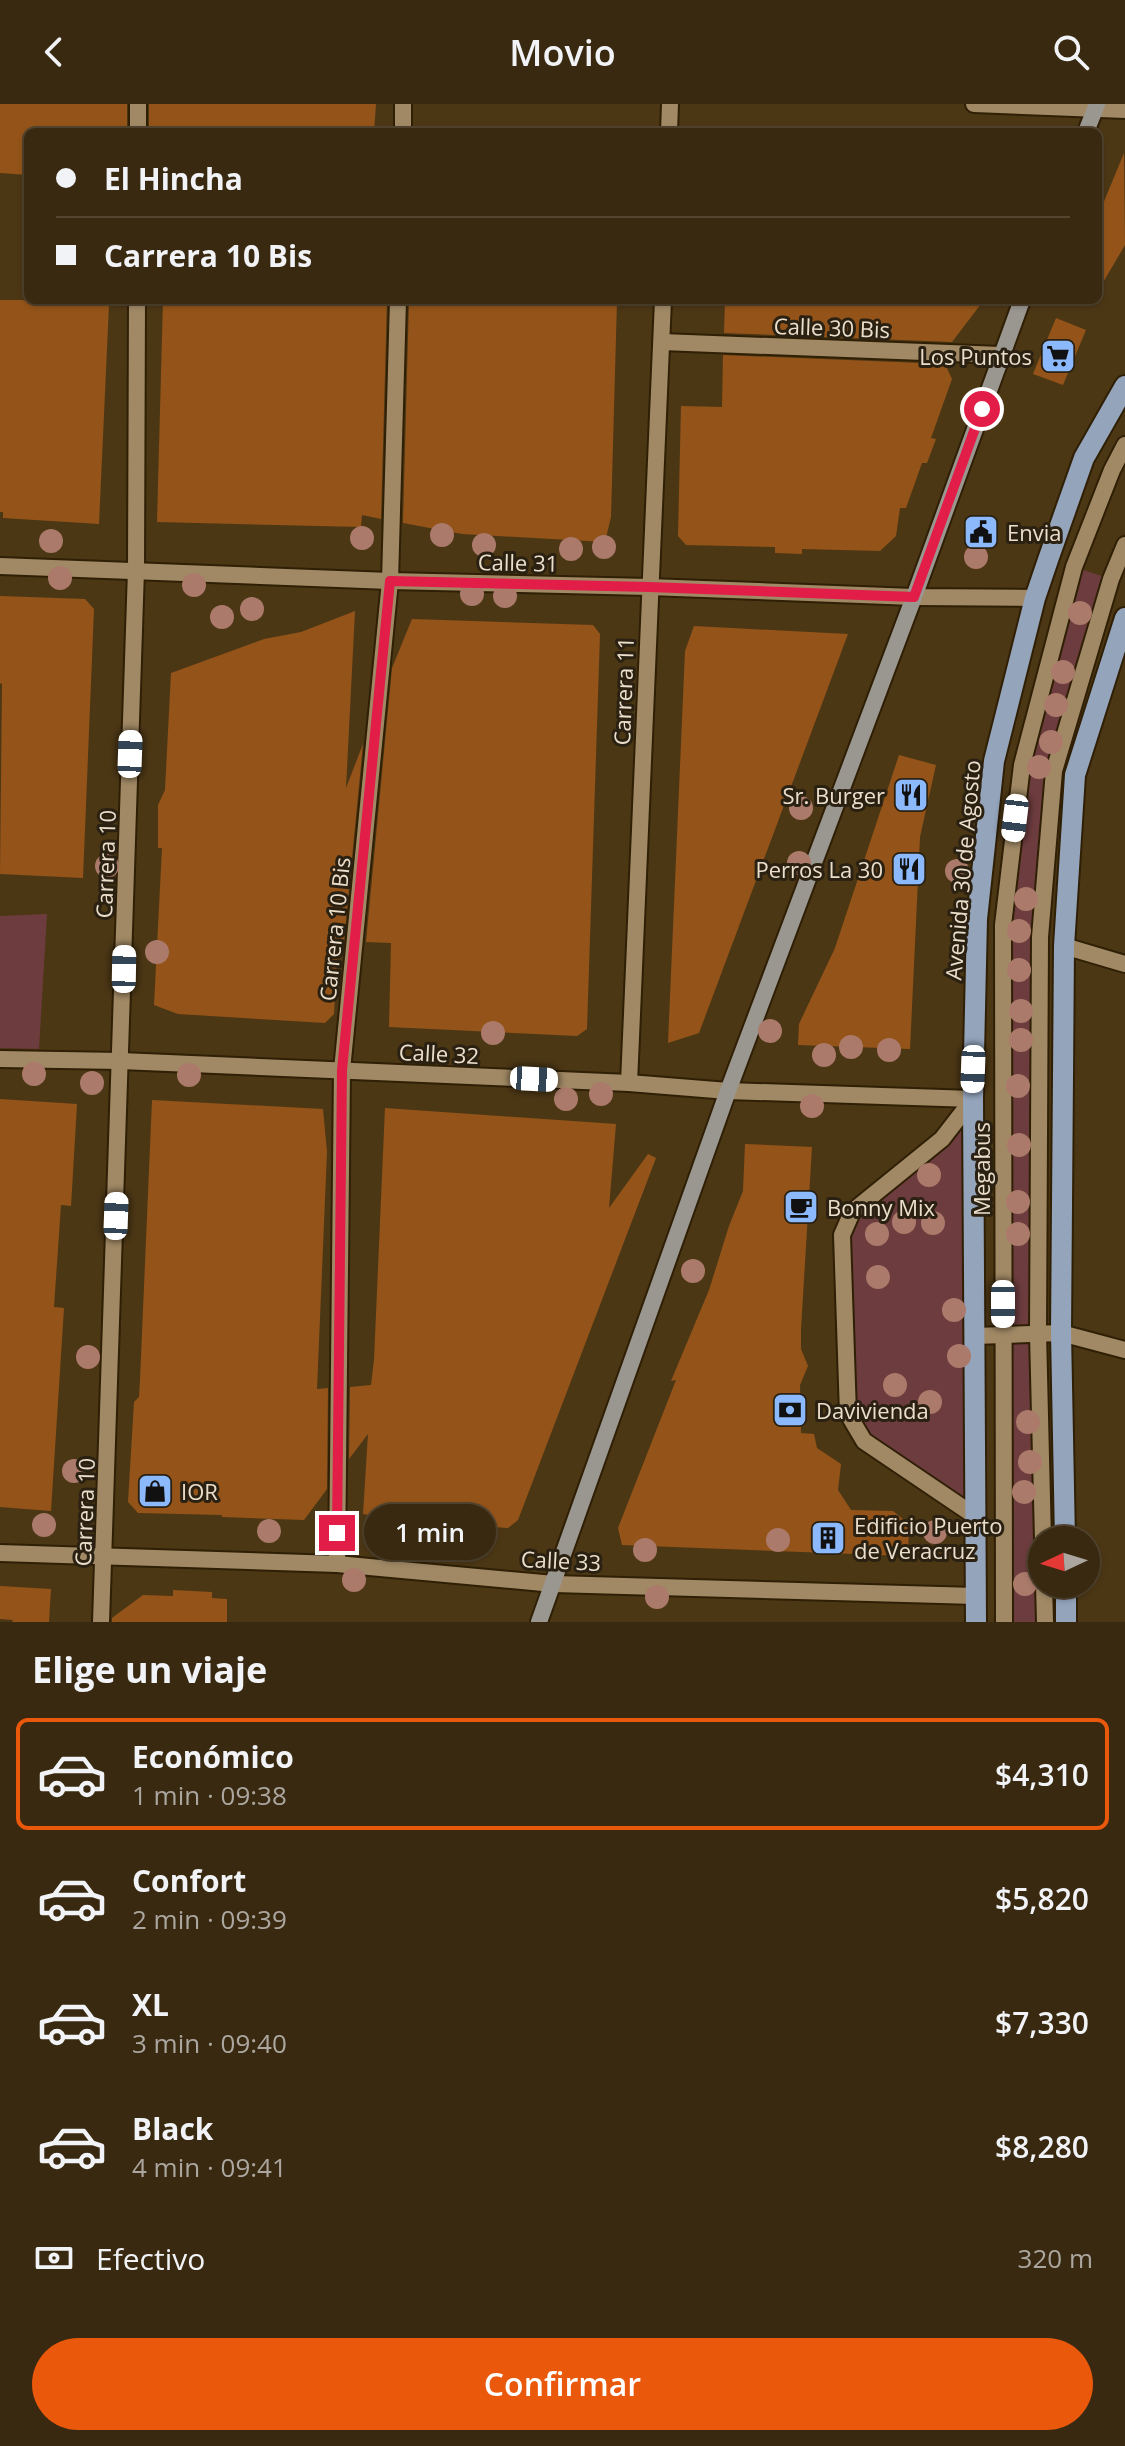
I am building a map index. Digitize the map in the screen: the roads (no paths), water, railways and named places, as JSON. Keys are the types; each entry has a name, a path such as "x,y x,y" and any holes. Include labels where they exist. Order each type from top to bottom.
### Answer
{"main road":[{"name":"Avenida 30 de Agosto","path":"976,1622 973,1099 977,919 994,761 1035,598 1084,458 1125,386"},
{"path":"1065,1526 1061,1333 1064,946 1075,775 1125,618"},
{"path":"1066,1598 1066,1622"}],"street":[{"path":"138,104 138,128"},
{"path":"403,104 403,128"},
{"path":"669,128 670,104"},
{"path":"974,104 1096,106 1125,110"},
{"path":"1088,128 1096,106"},
{"name":"Carrera 10","path":"101,1622 136,570 137,304"},
{"name":"Carrera 10 Bis","path":"337,1564 342,1070 390,581 398,304"},
{"name":"Carrera 11","path":"629,1083 663,304"},
{"path":"539,1622 728,1091 1020,304"},
{"name":"Calle 30 Bis","path":"662,342 1001,355"},
{"name":"Megabus","path":"1004,1622 1003,925 1022,765 1074,567 1125,445"},
{"path":"1043,1526 1038,1333 1040,937 1054,771 1111,579 1125,545"},
{"name":"Calle 31","path":"0,566 390,581 1035,598"},
{"path":"1064,946 1125,964"},
{"name":"Calle 32","path":"0,1059 342,1070 629,1083 728,1091 973,1099"},
{"path":"973,1099 942,1139 852,1212 842,1235 848,1414 864,1441 975,1516"},
{"path":"975,1336 1061,1333 1125,1350"},
{"name":"Calle 33","path":"0,1553 337,1564 554,1584 976,1596"},
{"path":"1044,1598 1045,1622"}],"place":[{"name":"Los Puntos","path":"1058,356"},
{"name":"Envia","path":"981,532"},
{"name":"Sr. Burger","path":"911,795"},
{"name":"Perros La 30","path":"909,869"},
{"name":"Bonny Mix","path":"801,1207"},
{"name":"Davivienda","path":"790,1410"},
{"name":"IOR","path":"155,1491"},
{"name":"Edificio Puerto de Veracruz","path":"828,1538"}]}
